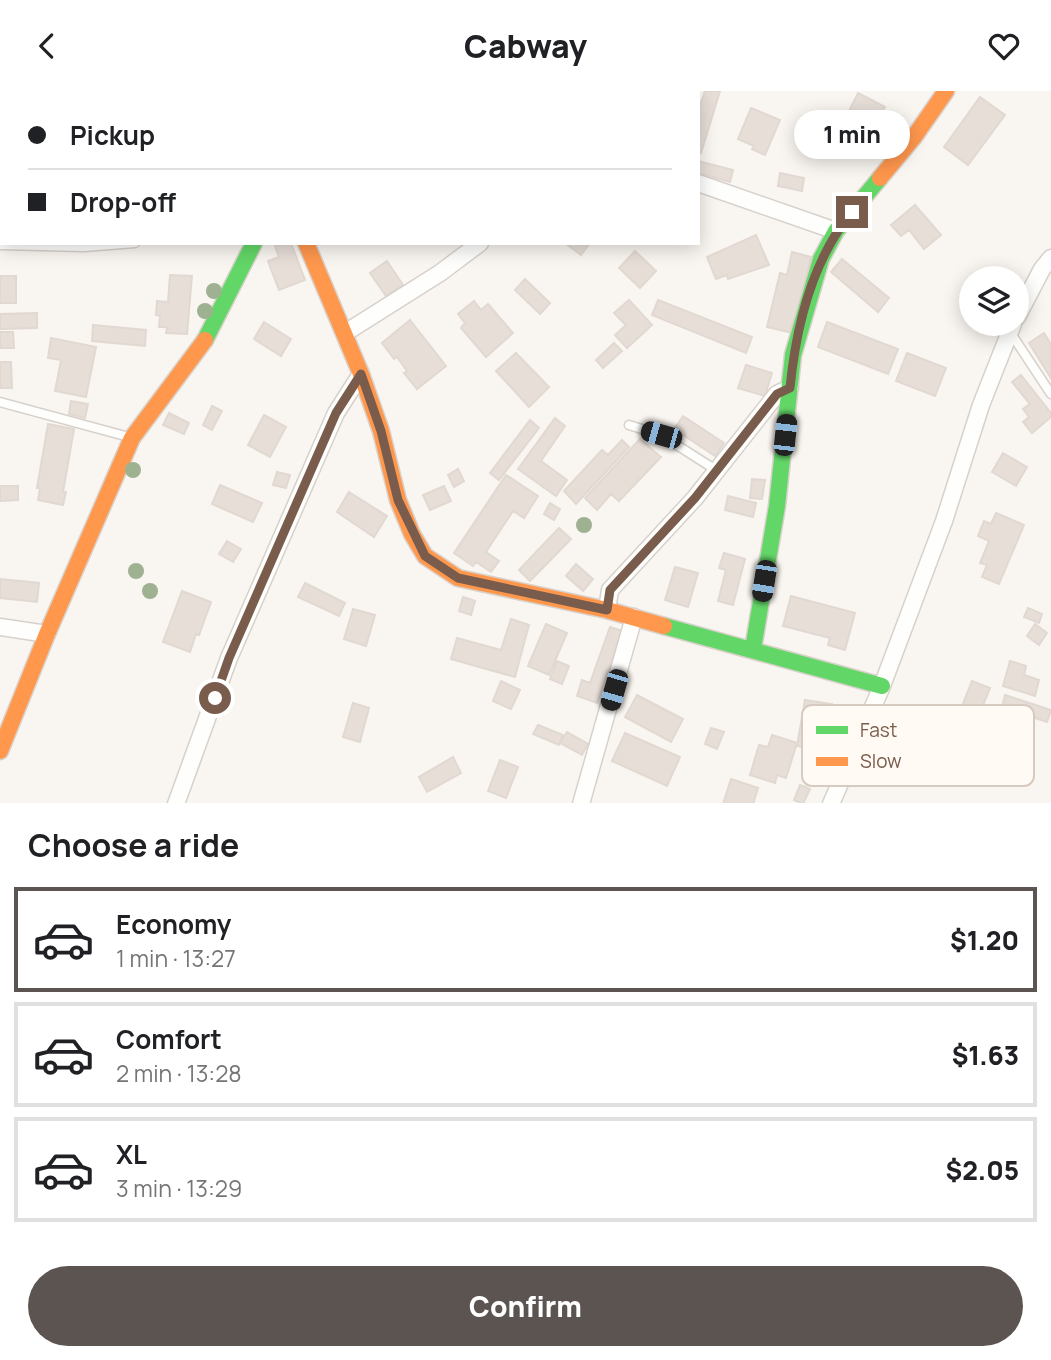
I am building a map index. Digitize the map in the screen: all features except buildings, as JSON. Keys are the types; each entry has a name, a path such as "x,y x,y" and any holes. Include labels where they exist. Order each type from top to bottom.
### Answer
{"street":[{"path":"753,649 777,506 793,355 821,259 836,231 914,137 946,91"},
{"path":"700,184 836,231"},
{"path":"0,750 132,438 202,347 253,245"},
{"path":"307,245 361,374 381,431 398,500 425,556 458,578 607,610 882,686"},
{"path":"345,333 440,273 477,245"},
{"path":"1029,294 1051,258"},
{"path":"874,705 944,521 981,405 1008,336"},
{"path":"176,803 229,658 336,413 361,374"},
{"path":"607,610 610,590 695,498 777,394 790,388"},
{"path":"581,803 634,617"},
{"path":"0,627 47,634"},
{"path":"831,803 838,786"}],"lane":[{"path":"0,245 110,245"},
{"path":"1020,336 1051,394"},
{"path":"0,402 132,438"},
{"path":"629,425 661,435 716,470"}],"traffic: fast":[{"path":"753,649 777,506 793,355 821,259 836,231 880,178"},
{"path":"205,340 253,245"},
{"path":"664,626 882,686"}],"traffic: slow":[{"path":"880,178 914,137 946,91"},
{"path":"307,245 361,374 381,431 398,500 412,534 425,556 458,578 607,610 664,626"},
{"path":"0,751 47,634 132,438 205,340"}],"route":[{"path":"215,698 229,658 336,413 361,374 381,431 398,500 412,534 425,556 458,578 607,610 610,590 695,498 777,394 790,388 793,355 821,259 836,231 852,212"}]}
